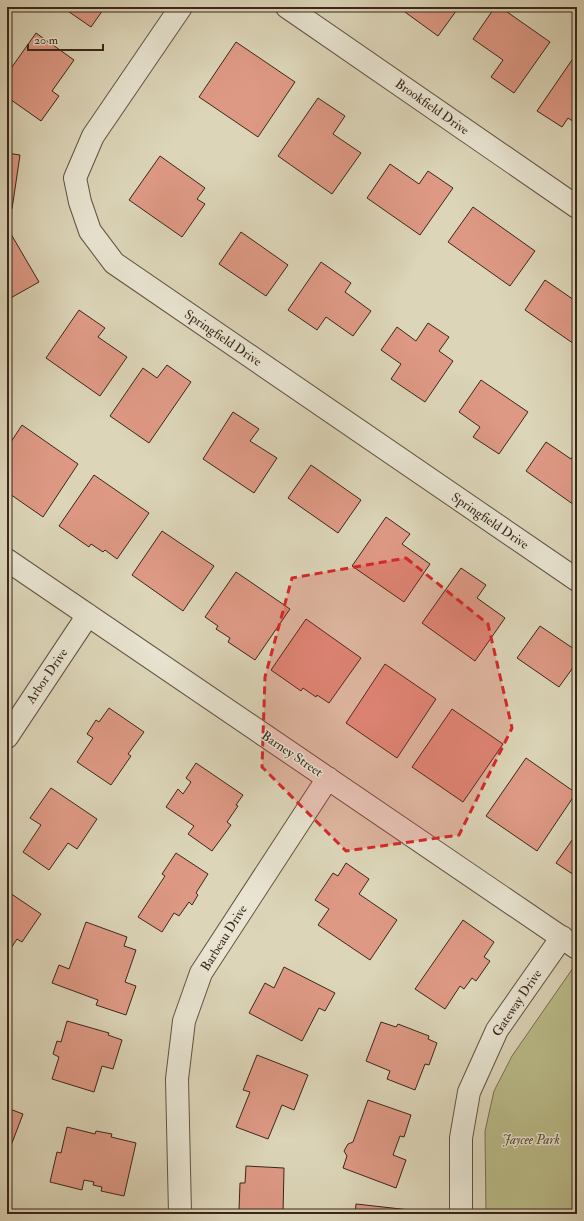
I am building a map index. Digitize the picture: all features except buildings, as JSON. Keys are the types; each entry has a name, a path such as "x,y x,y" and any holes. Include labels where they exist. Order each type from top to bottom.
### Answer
{"street":[{"name":"Springfield Drive","path":"181,7 92,136 76,178 80,202 90,230 114,263 577,580"},
{"name":"Brookfield Drive","path":"287,7 577,207"},
{"name":"Barney Street","path":"7,560 569,943"},
{"name":"Arbor Drive","path":"7,737 88,615"},
{"name":"Barbeau Drive","path":"180,1214 177,1079 184,1021 201,973 328,778"},
{"name":"Gateway Drive","path":"461,1214 461,1138 469,1092 497,1030 569,943"}],"highlighted area":[{"path":"406,558 488,624 512,728 459,835 346,851 262,767 265,677 292,578"}],"green space":[{"name":"Jaycee Park","path":"573,968 577,970 577,1214 486,1214 485,1131 494,1091 512,1056"}]}
